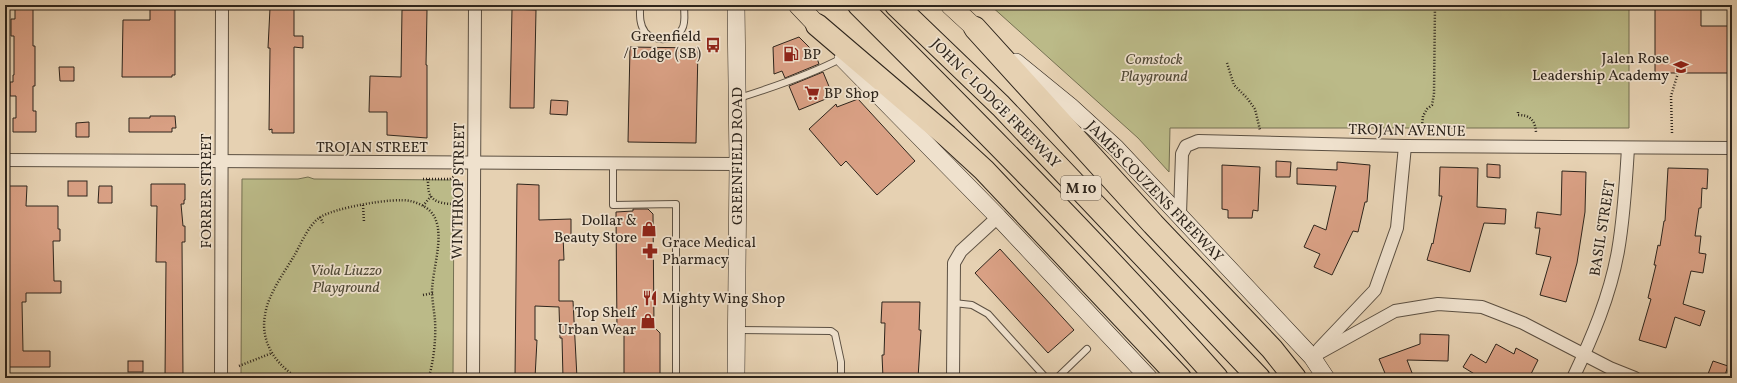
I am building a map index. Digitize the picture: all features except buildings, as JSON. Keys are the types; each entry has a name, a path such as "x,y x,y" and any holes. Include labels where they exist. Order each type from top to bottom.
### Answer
{"highway":[{"name":"JOHN C LODGE FREEWAY","path":"859,5 1004,150 1073,222 1217,378"},
{"name":"JOHN C LODGE FREEWAY","path":"896,5 1012,116 1259,378"},
{"path":"818,25 947,136 984,170 1180,378"},
{"path":"975,28 1153,224 1272,349 1295,378"}],"main road":[{"name":"GREENFIELD ROAD","path":"736,5 738,99 736,378"},
{"path":"798,5 818,25 842,58 998,217 1149,378"},
{"name":"JAMES COUZENS FREEWAY","path":"950,5 975,28 1070,106 1116,148 1180,214 1312,357 1326,378"}],"street":[{"name":"FORRER STREET","path":"221,378 222,5"},
{"name":"WINTHROP STREET","path":"473,378 475,5"},
{"name":"TROJAN AVENUE","path":"1180,214 1182,154 1186,146 1198,141 1405,146 1628,148"},
{"path":"1312,357 1374,290 1397,228 1405,146"},
{"path":"1628,148 1732,148"},
{"name":"BASIL STREET","path":"1573,378 1594,333 1618,253 1624,210 1628,148"},
{"name":"TROJAN STREET","path":"5,160 613,165 738,164"},
{"path":"953,378 954,263 957,256 998,217"},
{"path":"1312,357 1395,311 1438,304 1482,307 1523,323 1584,355 1635,378"}],"lane":[{"path":"640,5 641,25 645,32 653,38 661,39 669,39 682,31 684,25 684,5"},
{"path":"738,99 830,65 842,58"},
{"path":"613,165 613,204 676,204 676,378"},
{"path":"954,302 972,305 988,314 1046,378"},
{"path":"736,330 831,331 835,334 838,342 841,378"},
{"path":"1057,378 1087,349"}],"path":[{"path":"1422,126 1423,116 1427,109 1432,105 1434,94 1435,5"},
{"path":"1227,63 1234,85 1248,98 1255,109 1260,130"},
{"path":"1672,133 1671,96 1678,73"},
{"path":"1518,112 1518,115 1528,115 1532,119 1536,132"},
{"path":"423,179 450,179 458,175"},
{"path":"428,179 429,193 431,196 442,204 458,204"},
{"path":"423,206 431,196"},
{"path":"298,378 289,373 272,353 265,338 265,315 271,297 308,233 316,220 326,213 363,205 401,200 410,201 423,206 434,216 438,227 439,239 433,293 434,359 429,378"},
{"path":"363,205 364,222"},
{"path":"320,217 323,223"},
{"path":"423,295 433,293"},
{"path":"239,366 272,353"}],"green space":[{"name":"Comstock Playground","path":"990,5 1629,5 1629,128 1170,128 1169,172 1138,138"},
{"name":"Viola Liuzzo Playground","path":"308,177 314,179 454,180 453,378 241,378 242,179 298,179"}],"place":[{"name":"Greenfield / Lodge (SB)","path":"713,45"},
{"name":"BP","path":"791,54"},
{"name":"Jalen Rose Leadership Academy","path":"1681,67"},
{"name":"BP Shop","path":"812,93"},
{"name":"Dollar & Beauty Store","path":"649,229"},
{"name":"Grace Medical Pharmacy","path":"650,251"},
{"name":"Mighty Wing Shop","path":"650,298"},
{"name":"Top Shelf Urban Wear","path":"648,321"}]}
